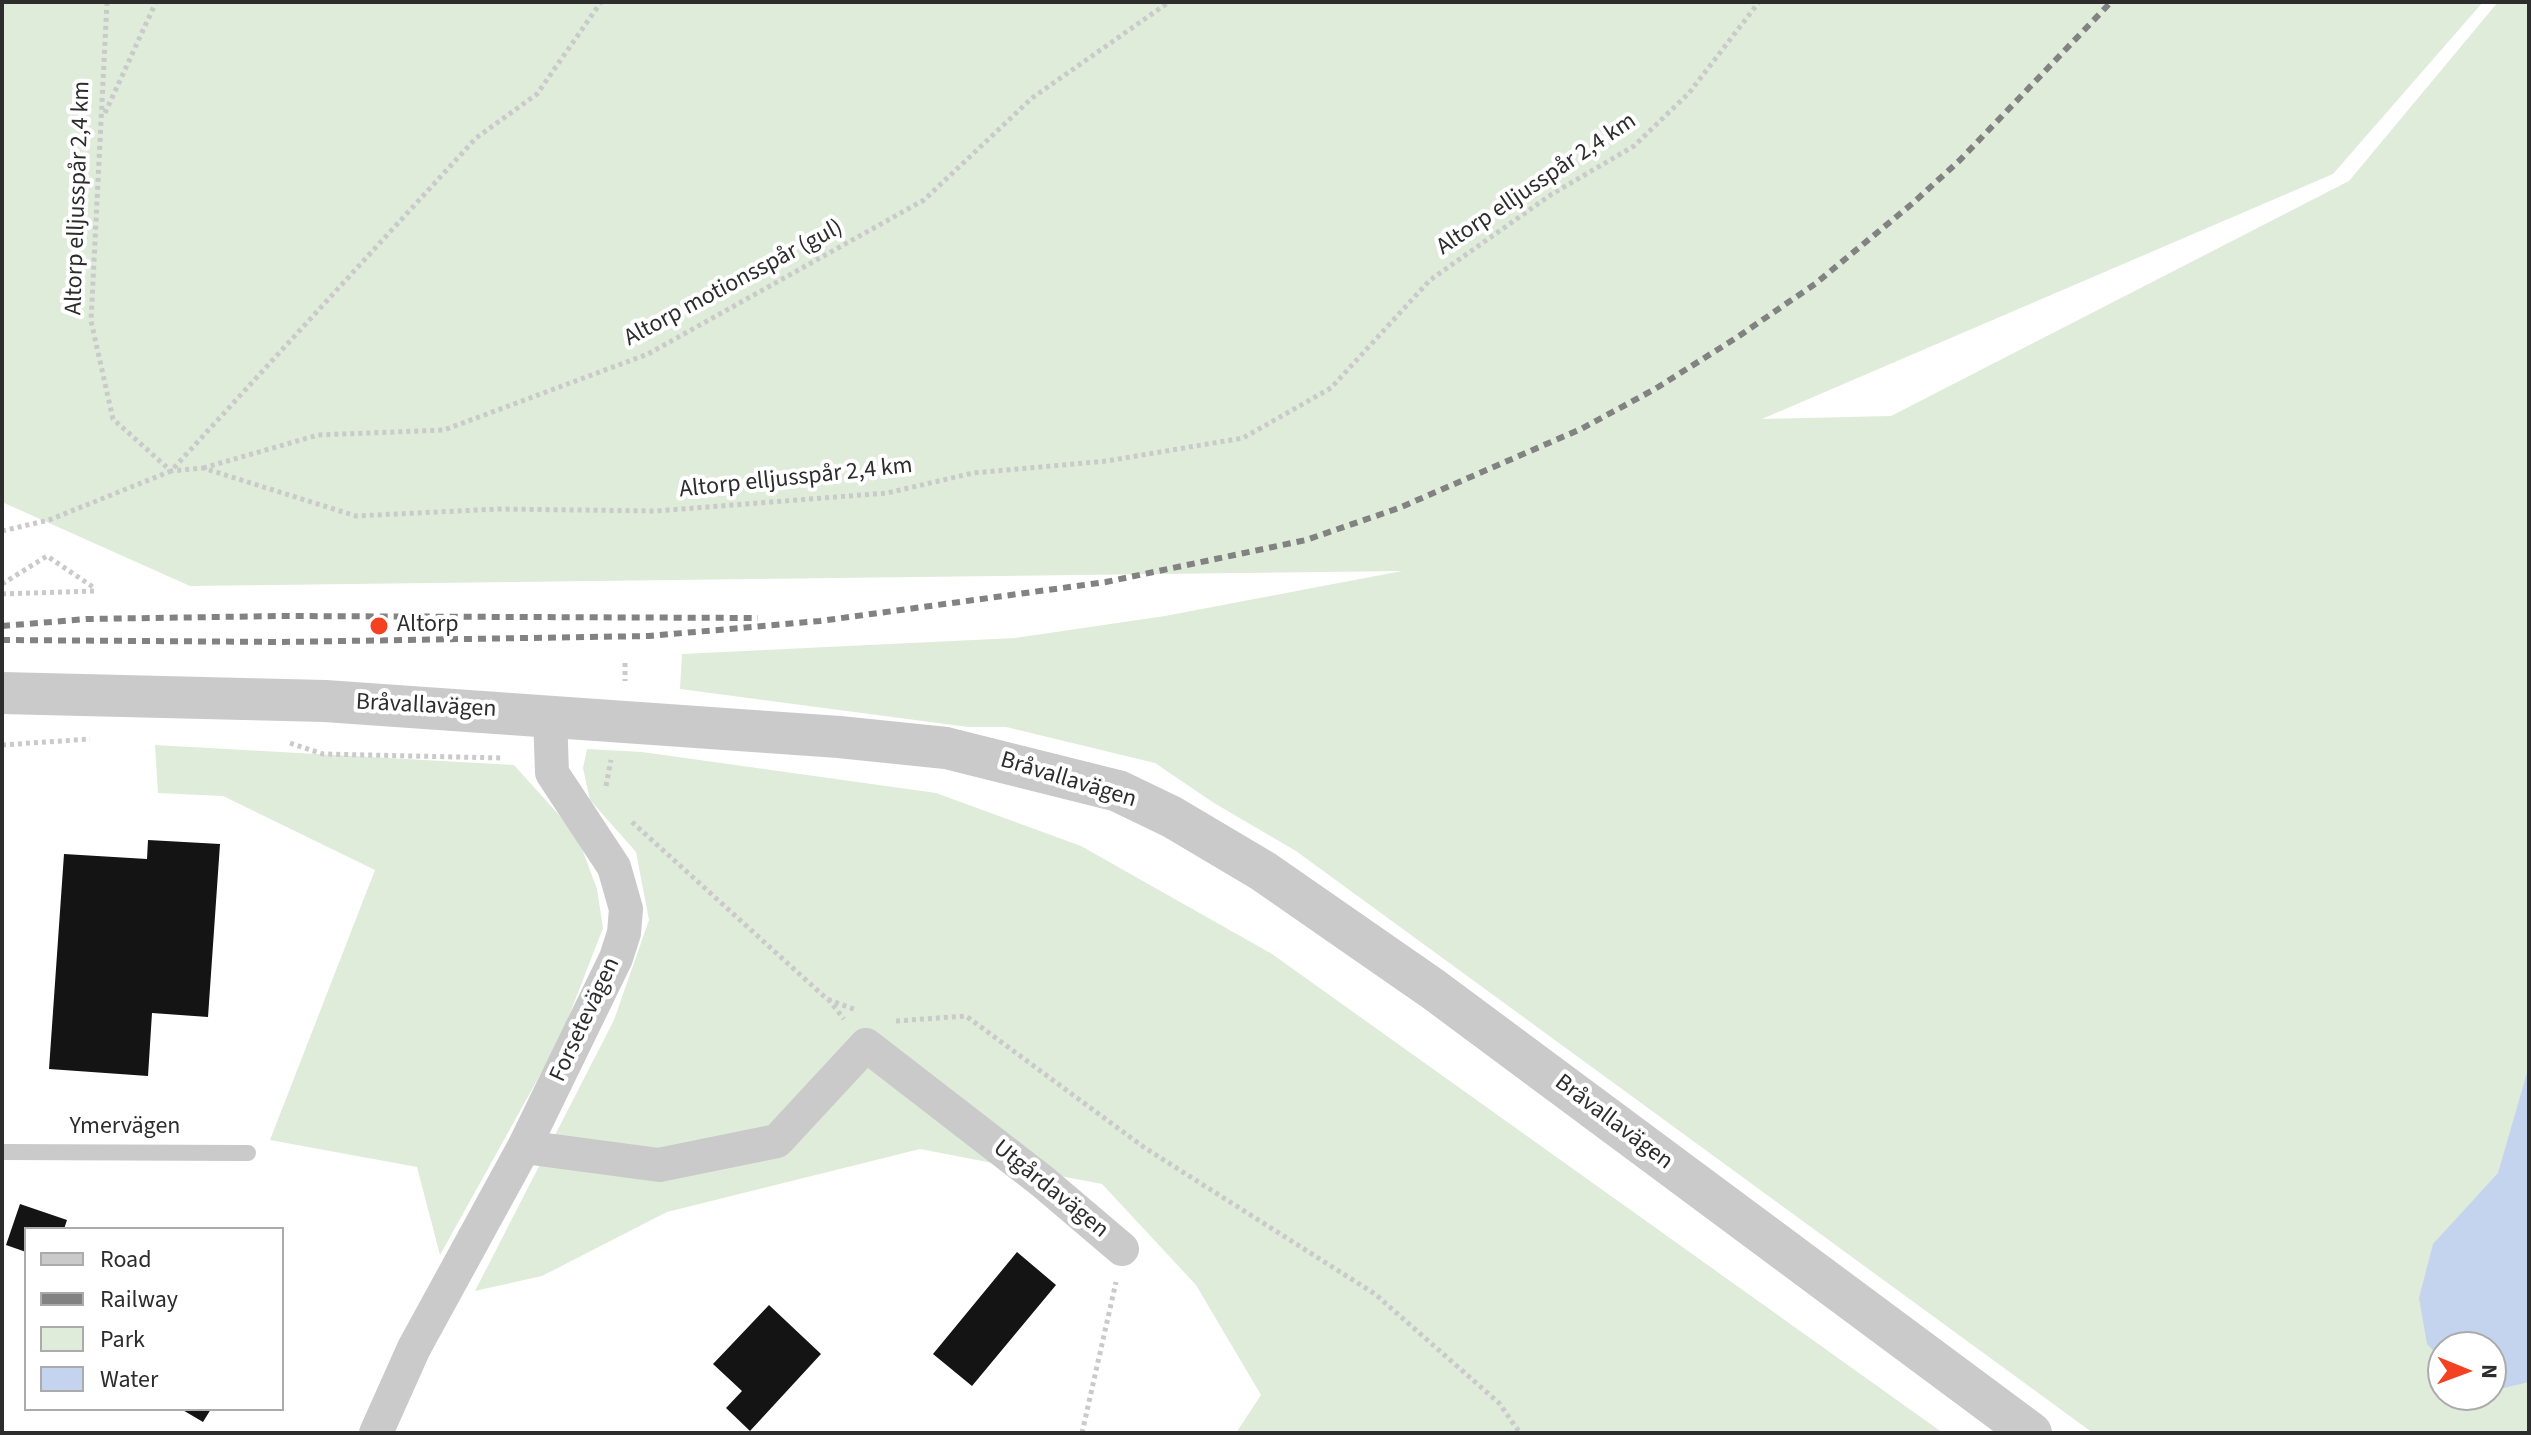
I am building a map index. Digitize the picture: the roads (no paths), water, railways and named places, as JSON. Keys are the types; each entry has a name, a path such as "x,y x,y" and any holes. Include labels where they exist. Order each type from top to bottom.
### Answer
{"street":[{"name":"Bråvallavägen","path":"2,693 325,701 550,714 946,748 1118,791 1172,817 1263,871 1433,989 2031,1433"},
{"name":"Forsetevägen","path":"376,1433 414,1348 524,1147 616,958 624,933 626,909 614,867 552,773 550,714"},
{"name":"Utgårdavägen","path":"524,1147 659,1165 777,1141 873,1027 1042,1181 1122,1249"}],"lane":[{"name":"Ymervägen","path":"2,1152 248,1153"}],"water":[{"path":"2529,1066 2529,1382 2507,1387 2507,1331 2427,1331 2427,1344 2419,1298 2433,1244 2498,1173"}],"railway":[{"path":"2,640 282,642 649,636 820,621 1106,582 1306,540 1399,508 1581,429 1655,389 1736,338 1815,284 1913,203 1960,160 2111,2"},
{"path":"2,626 87,619 281,616 758,618"}],"place":[{"name":"Altorp","path":"379,626"}]}
